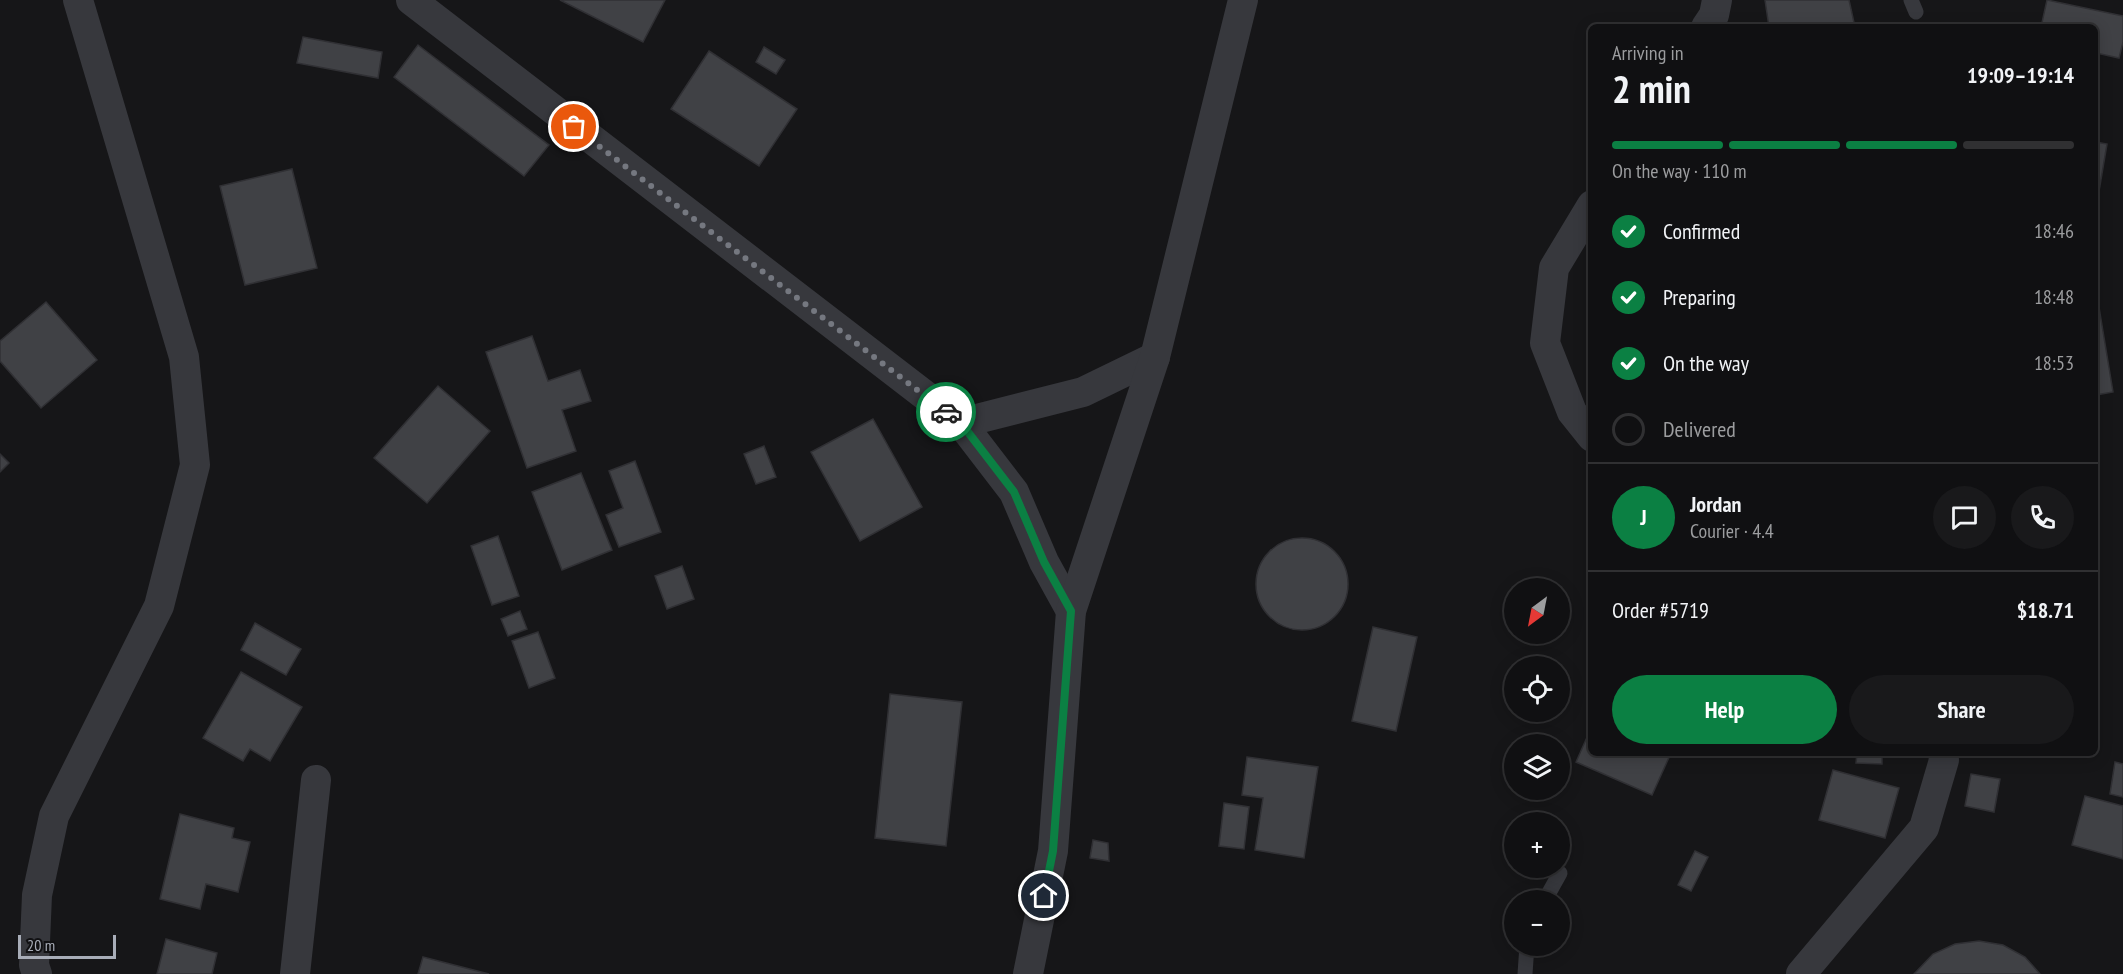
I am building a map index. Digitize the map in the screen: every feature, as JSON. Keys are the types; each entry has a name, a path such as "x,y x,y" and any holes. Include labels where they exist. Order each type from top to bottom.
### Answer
{"street":[{"path":"37,974 34,965 37,895 54,816 159,606 195,465 184,357 78,0"},
{"path":"411,0 961,423 1014,492 1044,562 1071,611"},
{"path":"1028,974 1053,851 1071,611 1155,357 1243,0"},
{"path":"1708,24 1714,15 1717,0"},
{"path":"1588,212 1554,268 1545,343 1572,412 1588,432"},
{"path":"961,423 1083,392 1155,357"},
{"path":"1802,974 1924,828 1943,756"},
{"path":"295,974 316,780"}],"lane":[{"path":"1525,974 1526,956"}],"building":[{"path":"560,0 665,0 643,42"},
{"path":"1765,0 1849,0 1854,24 1769,24"},
{"path":"2047,0 2123,16 2123,42 2119,58 2098,53 2098,24 2042,24"},
{"path":"303,37 382,52 378,78 297,63"},
{"path":"418,45 549,145 524,176 394,77"},
{"path":"764,47 785,60 776,74 756,62"},
{"path":"709,51 797,109 759,166 671,109"},
{"path":"2098,142 2107,144 2098,197"},
{"path":"292,169 317,268 245,285 220,186"},
{"path":"2098,301 2113,392 2098,395"},
{"path":"46,302 97,360 41,408 0,361 0,341"},
{"path":"532,336 548,381 580,370 591,401 562,410 576,451 527,468 486,352"},
{"path":"438,386 490,431 427,503 374,458"},
{"path":"873,419 922,507 860,541 811,452"},
{"path":"764,446 776,477 756,484 744,454"},
{"path":"0,454 9,463 0,472"},
{"path":"635,461 661,532 619,547 606,515 623,508 609,471"},
{"path":"581,473 612,550 562,570 532,492"},
{"path":"498,536 519,596 492,605 471,546"},
{"path":"1302,538 1320,541 1335,551 1345,566 1348,584 1345,602 1335,617 1320,627 1302,630 1284,627 1269,617 1259,602 1256,584 1259,566 1269,551 1284,541"},
{"path":"682,566 694,599 667,609 655,576"},
{"path":"520,611 527,629 508,636 501,619"},
{"path":"255,623 301,649 286,675 241,650"},
{"path":"1373,627 1417,637 1396,731 1352,721"},
{"path":"538,632 555,678 529,688 512,641"},
{"path":"241,672 302,707 270,761 250,749 243,761 203,738"},
{"path":"890,694 962,702 946,846 875,838"},
{"path":"1588,735 1588,756 1670,756 1652,795 1576,762"},
{"path":"1857,756 1882,756 1882,764 1856,763"},
{"path":"1247,757 1318,767 1304,858 1255,850 1263,798 1242,795"},
{"path":"2115,762 2123,764 2123,797 2110,794"},
{"path":"1833,770 1899,788 1885,838 1819,820"},
{"path":"1971,774 2000,779 1994,812 1965,806"},
{"path":"2085,796 2123,806 2123,859 2072,845"},
{"path":"1224,803 1249,807 1244,849 1219,846"},
{"path":"180,814 234,828 232,838 250,842 238,892 206,884 200,909 160,899"},
{"path":"1093,840 1108,843 1109,861 1090,858"},
{"path":"1695,851 1708,857 1691,891 1678,885"},
{"path":"166,939 217,953 212,974 157,974"},
{"path":"1979,941 2003,945 2025,957 2040,974 1914,974 1933,954 1955,944"},
{"path":"423,957 489,974 418,974"}],"way so far":[{"path":"574,127 946,412"}],"route":[{"path":"946,412 961,423 1014,492 1044,562 1071,611 1053,851 1044,896"}]}
